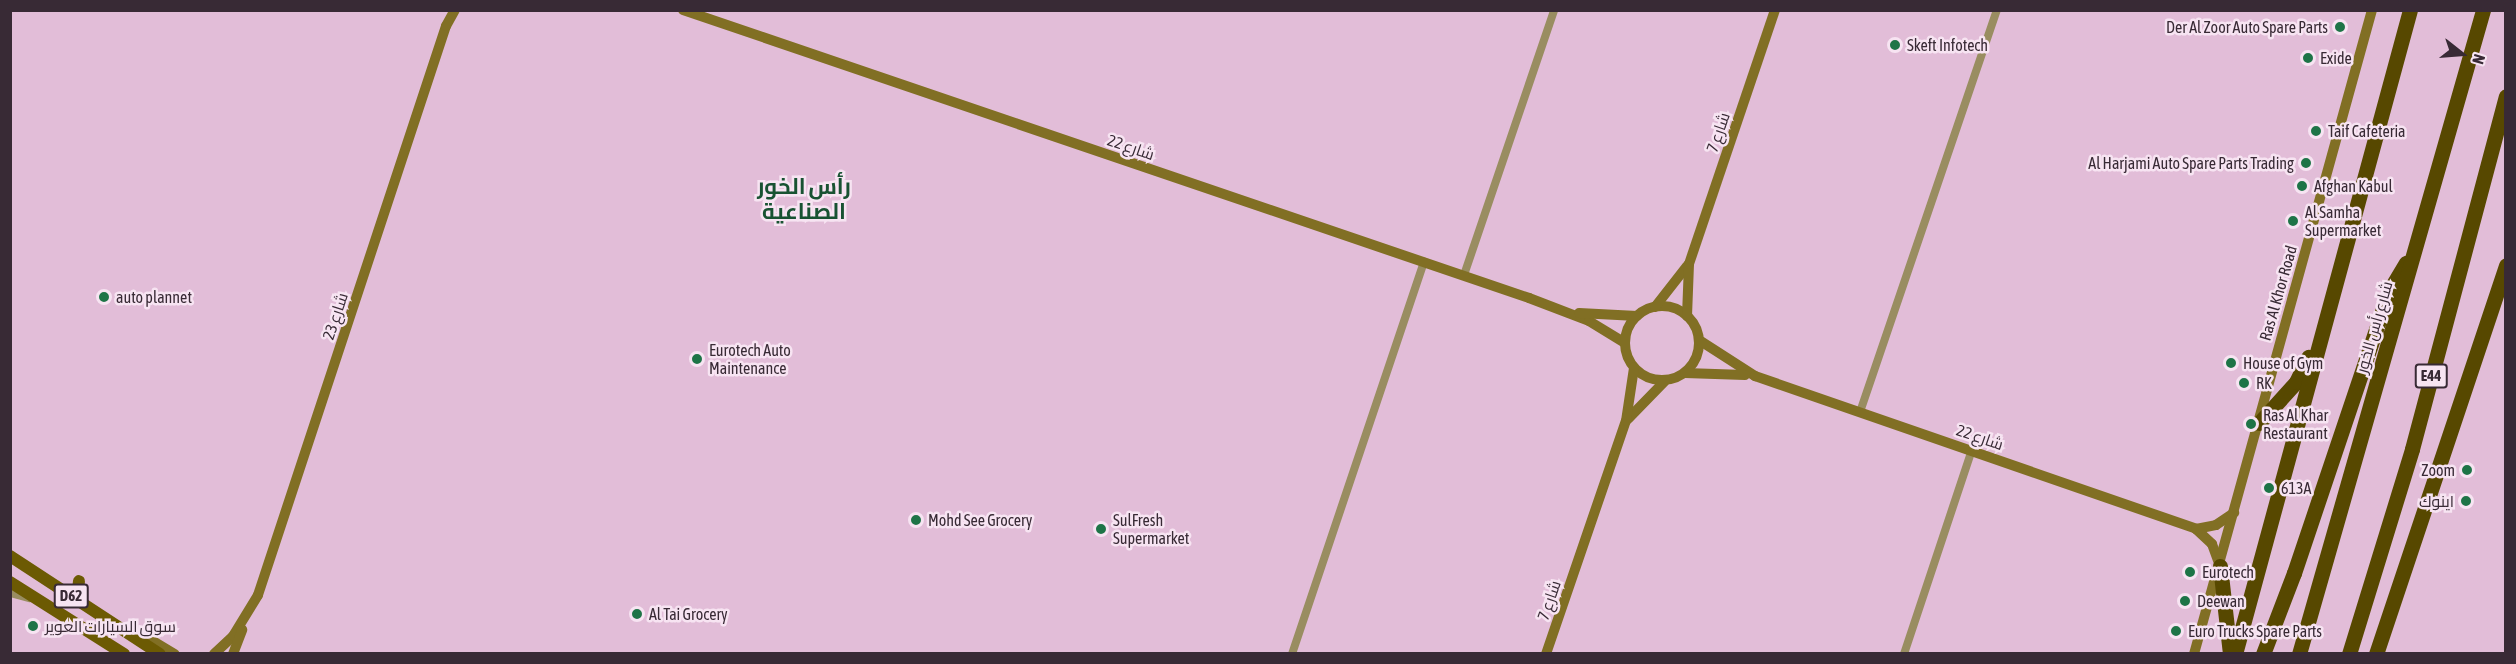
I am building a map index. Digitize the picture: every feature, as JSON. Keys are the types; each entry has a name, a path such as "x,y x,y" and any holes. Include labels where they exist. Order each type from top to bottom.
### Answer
{"highway":[{"path":"2235,654 2410,10"},
{"name":"شارع رأس الخور","path":"2299,654 2483,10"},
{"name":"E44","path":"2349,654 2412,449 2505,96"},
{"path":"2263,654 2294,573 2389,291 2412,257"},
{"path":"2376,654 2505,265"},
{"path":"2259,423 2301,376 2319,320 2333,294"},
{"path":"2220,566 2230,654"},
{"path":"2273,654 2294,573"}],"main road":[{"name":"D62","path":"10,556 160,654"},
{"path":"77,600 79,581"},
{"name":"D62","path":"10,582 124,654"}],"street":[{"name":"شارع 23","path":"446,26 448,10"},
{"name":"شارع 23","path":"214,654 233,636 258,595 446,26 455,10"},
{"name":"شارع 22","path":"683,10 1570,312 1625,343"},
{"path":"1464,275 1554,10"},
{"name":"شارع 7","path":"1655,307 1689,264 1775,10"},
{"path":"1860,412 1997,10"},
{"name":"Ras Al Khor Road","path":"2194,654 2235,513 2372,10"},
{"path":"1292,654 1424,262"},
{"name":"شارع 7","path":"1687,316 1689,264"},
{"path":"2495,296 2505,273"},
{"path":"1626,421 1665,381 1686,373 1698,352 1697,331 1687,316 1678,310 1655,307 1637,316 1630,324 1625,343 1627,356 1634,368 1653,380 1665,381"},
{"name":"شارع 22","path":"1570,312 1637,316"},
{"name":"شارع 22","path":"1699,340 1755,376"},
{"path":"1626,421 1634,368"},
{"name":"شارع 22","path":"1686,373 1720,372 1755,376 2196,529"},
{"name":"شارع 7","path":"1546,654 1626,421"},
{"path":"1904,654 1972,450"},
{"path":"2196,529 2216,525 2235,513"},
{"path":"2196,529 2212,544 2220,566"},
{"path":"10,593 38,600"},
{"name":"شارع 23","path":"233,654 242,632 246,612"},
{"path":"131,635 148,638 175,654"}],"place":[{"name":"Der Al Zoor Auto Spare Parts","path":"2340,27"},
{"name":"Skeft Infotech","path":"1895,45"},
{"name":"Exide","path":"2308,58"},
{"name":"Taif Cafeteria","path":"2316,131"},
{"name":"Al Harjami Auto Spare Parts Trading","path":"2306,163"},
{"name":"Afghan Kabul","path":"2302,186"},
{"name":"Al Samha Supermarket","path":"2293,221"},
{"name":"auto plannet","path":"104,297"},
{"name":"Eurotech Auto Maintenance","path":"697,359"},
{"name":"House of Gym","path":"2231,363"},
{"name":"RK","path":"2244,383"},
{"name":"Ras Al Khar Restaurant","path":"2251,424"},
{"name":"Zoom","path":"2467,470"},
{"name":"613A","path":"2269,488"},
{"name":"اينوك","path":"2466,501"},
{"name":"Mohd See Grocery","path":"916,520"},
{"name":"SulFresh Supermarket","path":"1101,529"},
{"name":"Eurotech","path":"2190,572"},
{"name":"Deewan","path":"2185,601"},
{"name":"Al Tai Grocery","path":"637,614"},
{"name":"سوق السيارات العوير","path":"33,626"},
{"name":"Euro Trucks Spare Parts","path":"2176,631"}],"district":[{"name":"رأس الخور الصناعية","path":"804,198"}]}
